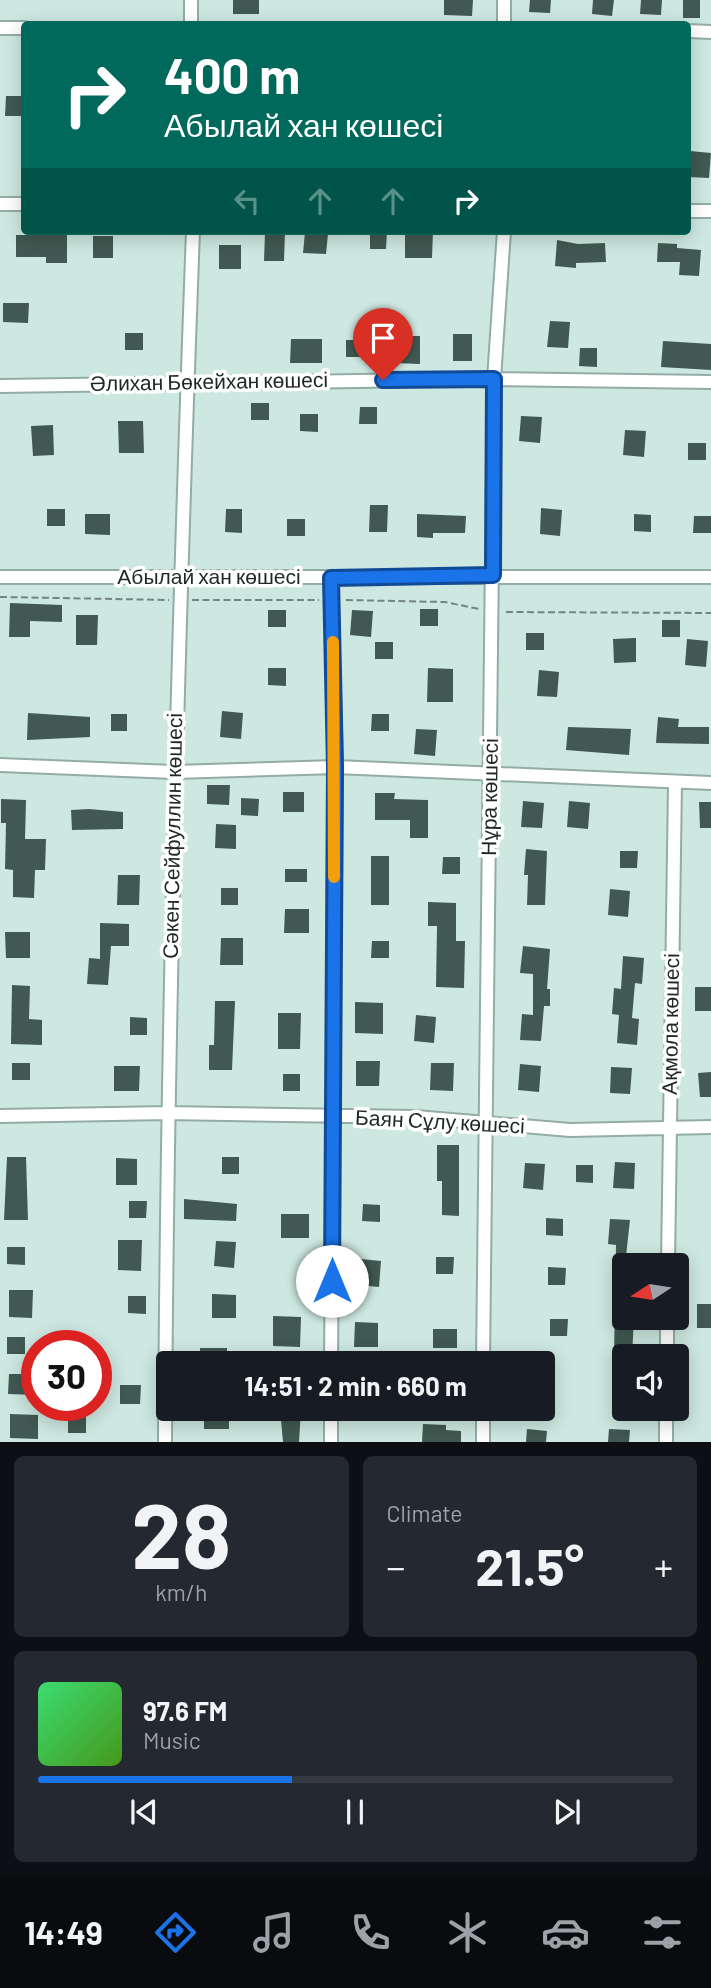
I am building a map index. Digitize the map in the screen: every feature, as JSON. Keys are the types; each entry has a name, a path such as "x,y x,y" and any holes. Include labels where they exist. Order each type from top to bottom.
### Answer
{"street":[{"path":"191,0 191,21"},
{"path":"504,0 504,21"},
{"path":"0,27 21,28"},
{"path":"691,31 711,32"},
{"path":"0,204 21,204"},
{"path":"691,211 711,211"},
{"name":"Сәкен Сейфуллин көшесі","path":"165,1442 167,1113 174,772 193,235"},
{"name":"Нұра көшесі","path":"483,1351 494,379 504,235"},
{"name":"Әлихан Бөкейхан көшесі","path":"0,386 188,381 494,379 711,382"},
{"name":"Абылай хан көшесі","path":"0,577 711,577"},
{"path":"331,578 335,767 331,1351"},
{"path":"0,765 174,772 335,767 711,783"},
{"name":"Ақмола көшесі","path":"668,1253 675,783"},
{"name":"Баян Сұлу көшесі","path":"0,1116 167,1113 416,1117 484,1125 570,1130 711,1127"},
{"path":"331,1421 331,1442"},
{"path":"483,1421 483,1442"},
{"path":"666,1442 667,1421"}],"path":[{"path":"0,597 445,602 492,612 711,613"}],"building":[{"path":"233,0 259,0 259,14 233,14"},
{"path":"444,0 473,0 472,16 444,15"},
{"path":"530,0 551,0 550,13 529,12"},
{"path":"593,0 614,0 612,16 592,14"},
{"path":"641,0 662,0 661,15 640,14"},
{"path":"683,0 700,0 700,18 683,18"},
{"path":"6,96 21,96 21,116 5,116"},
{"path":"691,151 711,153 709,178 691,177"},
{"path":"16,235 67,235 67,263 46,263 46,257 16,257"},
{"path":"265,235 285,235 284,261 264,261"},
{"path":"305,235 328,235 326,254 303,253"},
{"path":"370,235 387,235 386,249 370,249"},
{"path":"405,235 433,235 432,258 405,258"},
{"path":"93,236 113,236 113,258 93,258"},
{"path":"557,240 578,244 605,243 606,262 576,263 576,268 555,266"},
{"path":"658,243 701,250 699,276 679,275 680,262 657,262"},
{"path":"219,245 241,245 241,269 219,269"},
{"path":"3,303 29,303 28,323 3,322"},
{"path":"550,321 570,322 568,348 547,347"},
{"path":"125,333 143,333 143,350 125,350"},
{"path":"453,334 472,334 472,361 453,361"},
{"path":"396,336 420,336 420,364 395,363"},
{"path":"291,339 322,339 322,363 290,363"},
{"path":"346,340 364,340 364,357 346,357"},
{"path":"663,341 711,344 711,370 661,367"},
{"path":"580,348 597,348 597,367 579,366"},
{"path":"251,403 269,403 269,420 251,420"},
{"path":"360,407 377,407 377,424 359,424"},
{"path":"300,414 318,414 318,432 300,431"},
{"path":"521,416 542,417 540,443 519,441"},
{"path":"118,421 143,421 144,453 119,453"},
{"path":"53,425 54,455 33,456 31,426"},
{"path":"625,430 646,431 644,457 623,455"},
{"path":"688,443 706,443 706,460 688,460"},
{"path":"370,505 388,505 387,532 369,532"},
{"path":"541,508 562,510 560,536 540,534"},
{"path":"47,509 65,509 65,526 47,526"},
{"path":"226,509 242,509 242,533 225,532"},
{"path":"85,514 110,514 110,535 85,534"},
{"path":"417,514 466,516 465,533 433,533 433,538 417,537"},
{"path":"634,514 651,515 651,532 634,531"},
{"path":"694,516 711,516 711,533 693,533"},
{"path":"287,519 305,519 305,536 287,536"},
{"path":"10,603 62,605 62,622 30,621 30,637 9,637"},
{"path":"420,609 438,609 438,626 420,626"},
{"path":"268,610 286,610 286,627 268,627"},
{"path":"352,610 373,611 371,637 350,635"},
{"path":"76,615 98,615 97,645 76,645"},
{"path":"662,620 680,620 680,637 662,637"},
{"path":"526,633 544,633 544,650 526,650"},
{"path":"636,638 636,662 614,663 613,639"},
{"path":"687,639 708,641 706,667 685,665"},
{"path":"375,642 393,642 393,659 375,659"},
{"path":"268,668 286,668 286,686 268,685"},
{"path":"428,668 453,669 453,702 427,702"},
{"path":"539,670 559,672 557,697 537,696"},
{"path":"222,711 243,713 241,739 220,737"},
{"path":"28,713 90,717 90,737 27,740"},
{"path":"111,714 127,714 127,731 111,731"},
{"path":"372,714 389,714 389,731 371,731"},
{"path":"658,717 679,719 678,727 709,727 709,744 656,743"},
{"path":"568,727 631,729 629,755 566,750"},
{"path":"416,729 437,730 435,756 414,754"},
{"path":"207,785 230,785 229,805 207,804"},
{"path":"283,792 304,792 304,812 283,812"},
{"path":"375,793 395,793 394,799 428,800 428,838 410,838 410,820 375,820"},
{"path":"241,798 259,799 258,816 241,815"},
{"path":"1,799 26,800 25,839 46,839 45,870 35,870 34,898 13,897 13,870 5,869 6,823 1,823"},
{"path":"523,801 544,803 542,828 521,827"},
{"path":"569,801 590,803 588,829 567,827"},
{"path":"699,802 711,802 711,828 700,828"},
{"path":"71,810 123,812 123,829 72,830"},
{"path":"216,824 236,825 236,849 215,848"},
{"path":"526,849 547,851 545,905 527,905 528,875 524,875"},
{"path":"620,851 638,851 637,868 620,868"},
{"path":"371,856 389,856 389,905 371,905"},
{"path":"443,857 460,857 460,874 442,874"},
{"path":"285,869 307,869 307,882 285,882"},
{"path":"118,875 140,875 139,905 117,905"},
{"path":"221,888 238,888 238,905 221,905"},
{"path":"610,889 630,891 628,917 608,915"},
{"path":"428,902 456,903 456,941 465,941 464,988 436,987 437,926 428,926"},
{"path":"285,909 309,909 309,933 284,933"},
{"path":"100,923 129,924 129,946 111,946 108,985 87,984 89,958 100,959"},
{"path":"5,932 30,932 30,958 6,958"},
{"path":"221,938 243,938 243,965 220,965"},
{"path":"372,941 389,941 389,958 371,958"},
{"path":"523,946 550,949 547,989 550,989 550,1006 544,1006 541,1041 520,1040 522,1014 533,1015 533,974 520,973"},
{"path":"623,956 644,958 642,984 635,983 632,1018 639,1019 637,1045 617,1043 619,1015 612,1014 614,988 621,989"},
{"path":"12,985 30,986 29,1019 42,1020 42,1045 11,1044"},
{"path":"695,987 711,987 711,1011 695,1011"},
{"path":"215,1001 235,1001 232,1070 209,1070 209,1045 214,1045"},
{"path":"355,1002 383,1003 383,1034 355,1033"},
{"path":"278,1013 301,1013 300,1049 278,1049"},
{"path":"416,1015 436,1017 434,1043 414,1041"},
{"path":"130,1017 147,1018 147,1035 130,1035"},
{"path":"356,1061 380,1061 379,1086 356,1086"},
{"path":"12,1063 30,1063 30,1080 12,1080"},
{"path":"431,1063 454,1063 453,1091 430,1090"},
{"path":"520,1064 541,1066 539,1092 518,1090"},
{"path":"114,1066 140,1066 139,1091 114,1091"},
{"path":"611,1067 632,1068 630,1094 610,1093"},
{"path":"711,1072 711,1097 700,1097 698,1073"},
{"path":"283,1074 300,1074 300,1091 283,1091"},
{"path":"437,1145 459,1145 459,1216 442,1215 442,1181 437,1181"},
{"path":"7,1157 26,1157 28,1220 4,1220"},
{"path":"222,1157 239,1157 239,1174 222,1174"},
{"path":"116,1158 137,1159 137,1185 116,1185"},
{"path":"615,1162 635,1163 634,1189 613,1188"},
{"path":"525,1163 545,1164 543,1190 523,1188"},
{"path":"576,1165 593,1165 593,1183 576,1182"},
{"path":"184,1199 237,1204 236,1221 184,1219"},
{"path":"129,1201 147,1201 146,1218 129,1218"},
{"path":"363,1204 380,1205 380,1222 362,1221"},
{"path":"281,1214 309,1214 309,1238 281,1238"},
{"path":"546,1218 563,1219 563,1236 546,1235"},
{"path":"610,1219 630,1220 626,1253 616,1253 616,1245 608,1244"},
{"path":"118,1240 142,1240 141,1271 118,1270"},
{"path":"216,1241 236,1242 234,1268 214,1266"},
{"path":"7,1247 25,1247 25,1265 7,1264"},
{"path":"436,1257 454,1257 453,1274 436,1274"},
{"path":"361,1259 381,1261 379,1287 358,1285"},
{"path":"548,1267 566,1268 565,1285 548,1285"},
{"path":"9,1290 33,1290 32,1318 9,1317"},
{"path":"212,1294 236,1295 236,1318 212,1318"},
{"path":"128,1296 146,1296 146,1314 128,1313"},
{"path":"697,1304 711,1304 711,1328 697,1328"},
{"path":"273,1316 301,1317 300,1347 273,1346"},
{"path":"550,1319 568,1319 567,1336 550,1336"},
{"path":"355,1322 378,1323 378,1347 354,1347"},
{"path":"433,1329 457,1329 457,1348 433,1348"},
{"path":"614,1330 633,1330 633,1344 614,1344"},
{"path":"7,1337 21,1337 21,1354 7,1354"},
{"path":"200,1348 227,1348 227,1351 200,1351"},
{"path":"9,1374 21,1374 21,1394 8,1394"},
{"path":"120,1385 141,1385 140,1404 120,1404"},
{"path":"10,1414 21,1414 21,1421 38,1421 38,1439 10,1438"},
{"path":"68,1421 86,1421 86,1433 68,1433"},
{"path":"204,1421 229,1421 229,1429 204,1429"},
{"path":"281,1421 300,1421 299,1442 283,1442"},
{"path":"423,1424 446,1425 446,1430 461,1431 461,1442 422,1442"},
{"path":"527,1429 547,1431 546,1442 526,1442"},
{"path":"609,1429 630,1430 629,1442 608,1442"}],"slow traffic":[{"path":"333,642 334,877"}],"route":[{"path":"332,1281 335,767 331,578 493,575 494,379 383,380"}]}
